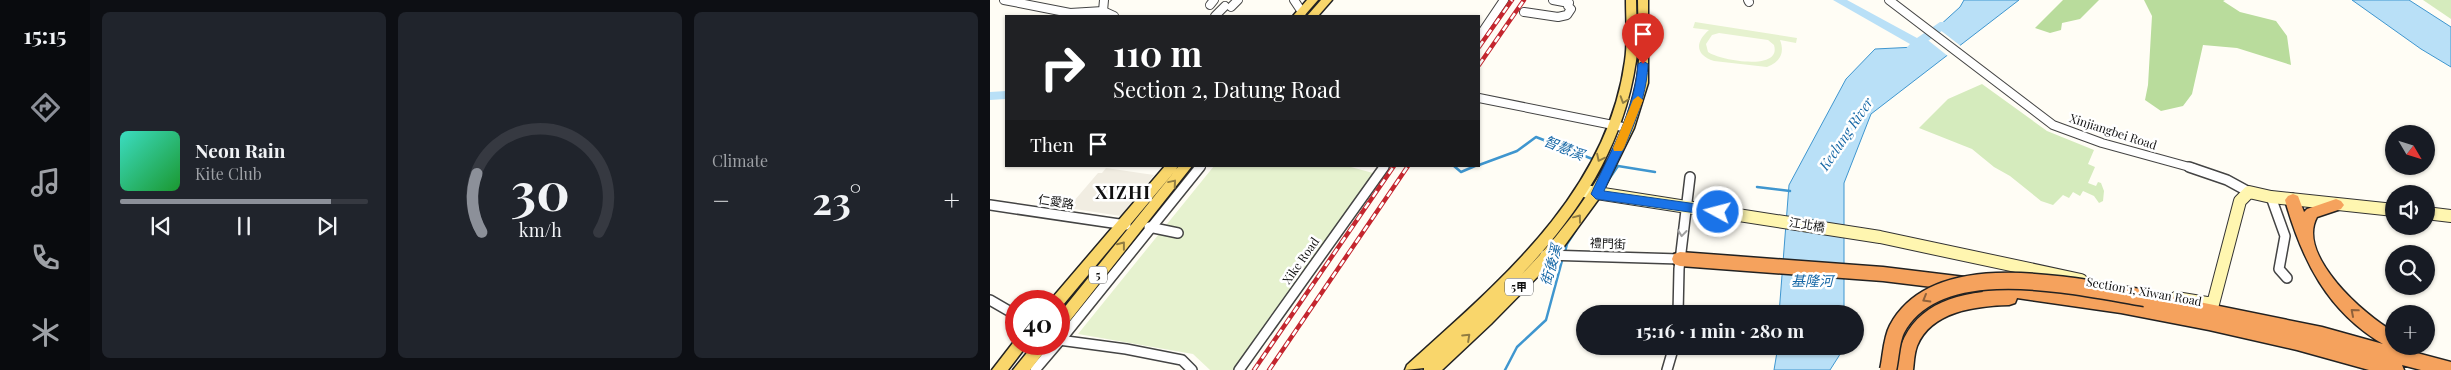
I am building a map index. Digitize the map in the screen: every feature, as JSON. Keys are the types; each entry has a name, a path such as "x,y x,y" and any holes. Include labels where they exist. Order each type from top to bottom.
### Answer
{"highway":[{"path":"2292,200 2310,252 2334,291 2351,310 2385,335"},
{"path":"2307,240 2307,219 2319,210 2336,205"},
{"path":"1680,259 1883,274 2158,312 2416,370"},
{"path":"1888,370 1892,343 1908,314 1924,300 1947,289 1994,280 2020,280 2213,310 2228,316 2322,336 2384,364 2401,356 2448,370"},
{"path":"1904,370 1909,344 1929,318 1949,307 1990,298 2064,298"},
{"path":"2158,312 2167,309 2210,316 2228,316"},
{"path":"2420,355 2448,370"}],"main road":[{"path":"1304,15 1313,0"},
{"path":"1304,15 1327,0"},
{"name":"5甲","path":"1621,127 1630,67 1632,0"},
{"name":"5甲","path":"1423,368 1486,320 1559,256 1596,191 1614,142 1642,83 1644,46 1643,0"},
{"name":"5甲","path":"1596,191 1591,175 1614,142"},
{"name":"5","path":"1070,309 1171,167"},
{"name":"5","path":"1068,290 1185,167"},
{"name":"5甲","path":"1423,368 1596,191"},
{"path":"999,370 1012,355"},
{"path":"1020,370 1033,355"}],"street":[{"path":"1004,0 1070,13 1103,11 1112,15"},
{"path":"1103,11 1104,0"},
{"path":"1217,15 1238,0"},
{"path":"1294,0 1304,15"},
{"path":"1480,36 1504,0"},
{"path":"1524,12 1558,17 1567,15 1571,9 1568,6 1570,2 1553,0"},
{"name":"Xinjiangbei Road","path":"1889,0 2053,125 2071,134 2227,179 2249,192"},
{"path":"1480,98 1621,127"},
{"path":"1070,328 1200,167"},
{"name":"Xike Road","path":"1239,370 1383,167"},
{"path":"1678,305 1680,259 1690,177"},
{"path":"1596,191 1685,207"},
{"path":"2249,192 2292,200 2385,209"},
{"name":"Section 1, Xiwan Road","path":"1874,236 2104,285 2213,304 2240,200 2249,192"},
{"path":"2271,197 2285,236 2279,269 2286,278"},
{"name":"仁愛路","path":"990,205 1178,233"},
{"name":"江北橋","path":"1685,207 1874,236"},
{"path":"2435,214 2451,216"},
{"name":"禮門街","path":"1534,255 1680,259"},
{"path":"990,300 1005,309"},
{"path":"1070,342 1126,349 1182,360 1192,370"},
{"path":"1036,370 1048,355"},
{"path":"1667,370 1671,355"}],"green space":[{"path":"2063,0 2099,0 2080,19 2062,23 2061,30 2050,33 2035,28"},
{"path":"2144,0 2225,0 2223,1 2240,12 2276,21 2287,36 2291,65 2237,48 2203,45 2192,94 2183,106 2161,111 2145,100 2148,85 2152,16"},
{"path":"2423,0 2451,0 2451,19"},
{"path":"1695,22 1797,38 1796,43 1780,40 1782,53 1778,60 1767,67 1714,61 1708,58 1700,52 1699,44 1709,30 1693,28","holes":["1719,33 1768,40 1774,45 1774,53 1769,59 1748,62 1714,55 1708,52 1706,44 1712,35"]},
{"path":"1982,84 2047,131 2094,150 2088,164 2095,167 2088,183 2096,186 2098,182 2101,183 2104,191 2103,201 2099,203 2094,196 2083,191 2080,196 2073,192 2069,198 2063,195 2053,205 2041,201 1972,149 1919,128 1948,99"},
{"path":"1213,167 1351,167 1373,173 1234,370 1210,370 1193,354 1078,334"}],"shaded area":[{"path":"1106,168 1154,175 1121,216 1068,208 1098,173 1102,173"}],"water":[{"name":"基隆河","path":"1964,0 2019,0 1871,114 1844,183 1844,305 1780,305 1789,185 1846,79 1875,49 1916,47 1960,7"},
{"path":"2352,0 2409,0 2451,27 2451,67 2421,49"},
{"path":"1776,355 1840,355 1830,370 1774,370"}],"pier":[{"path":"1935,26 1962,47 1949,57 1924,37"}],"waterway":[{"path":"1839,0 1917,43"},
{"name":"Keelung River","path":"1917,43 1944,25"},
{"name":"Keelung River","path":"1902,60 1917,43"},
{"name":"智慧溪","path":"990,96 1005,95"},
{"name":"智慧溪","path":"1480,165 1517,151 1536,137 1595,160"},
{"name":"智慧溪","path":"1607,182 1618,166 1655,172"},
{"name":"智慧溪","path":"1455,167 1461,172 1473,167"},
{"name":"智慧溪","path":"1757,187 1790,191"},
{"name":"街後溪","path":"1565,252 1567,244 1576,230"},
{"name":"街後溪","path":"1505,370 1517,347 1546,320 1563,257"}],"railway":[{"path":"1480,46 1512,0"},
{"path":"1480,64 1524,0"},
{"path":"1254,370 1393,167"},
{"path":"1269,370 1407,167"}],"slow traffic":[{"path":"1618,148 1628,128 1638,100"}],"district":[{"name":"XIZHI","path":"1123,193"}],"route":[{"path":"1643,64 1642,83 1637,105 1596,194 1718,212"}]}
